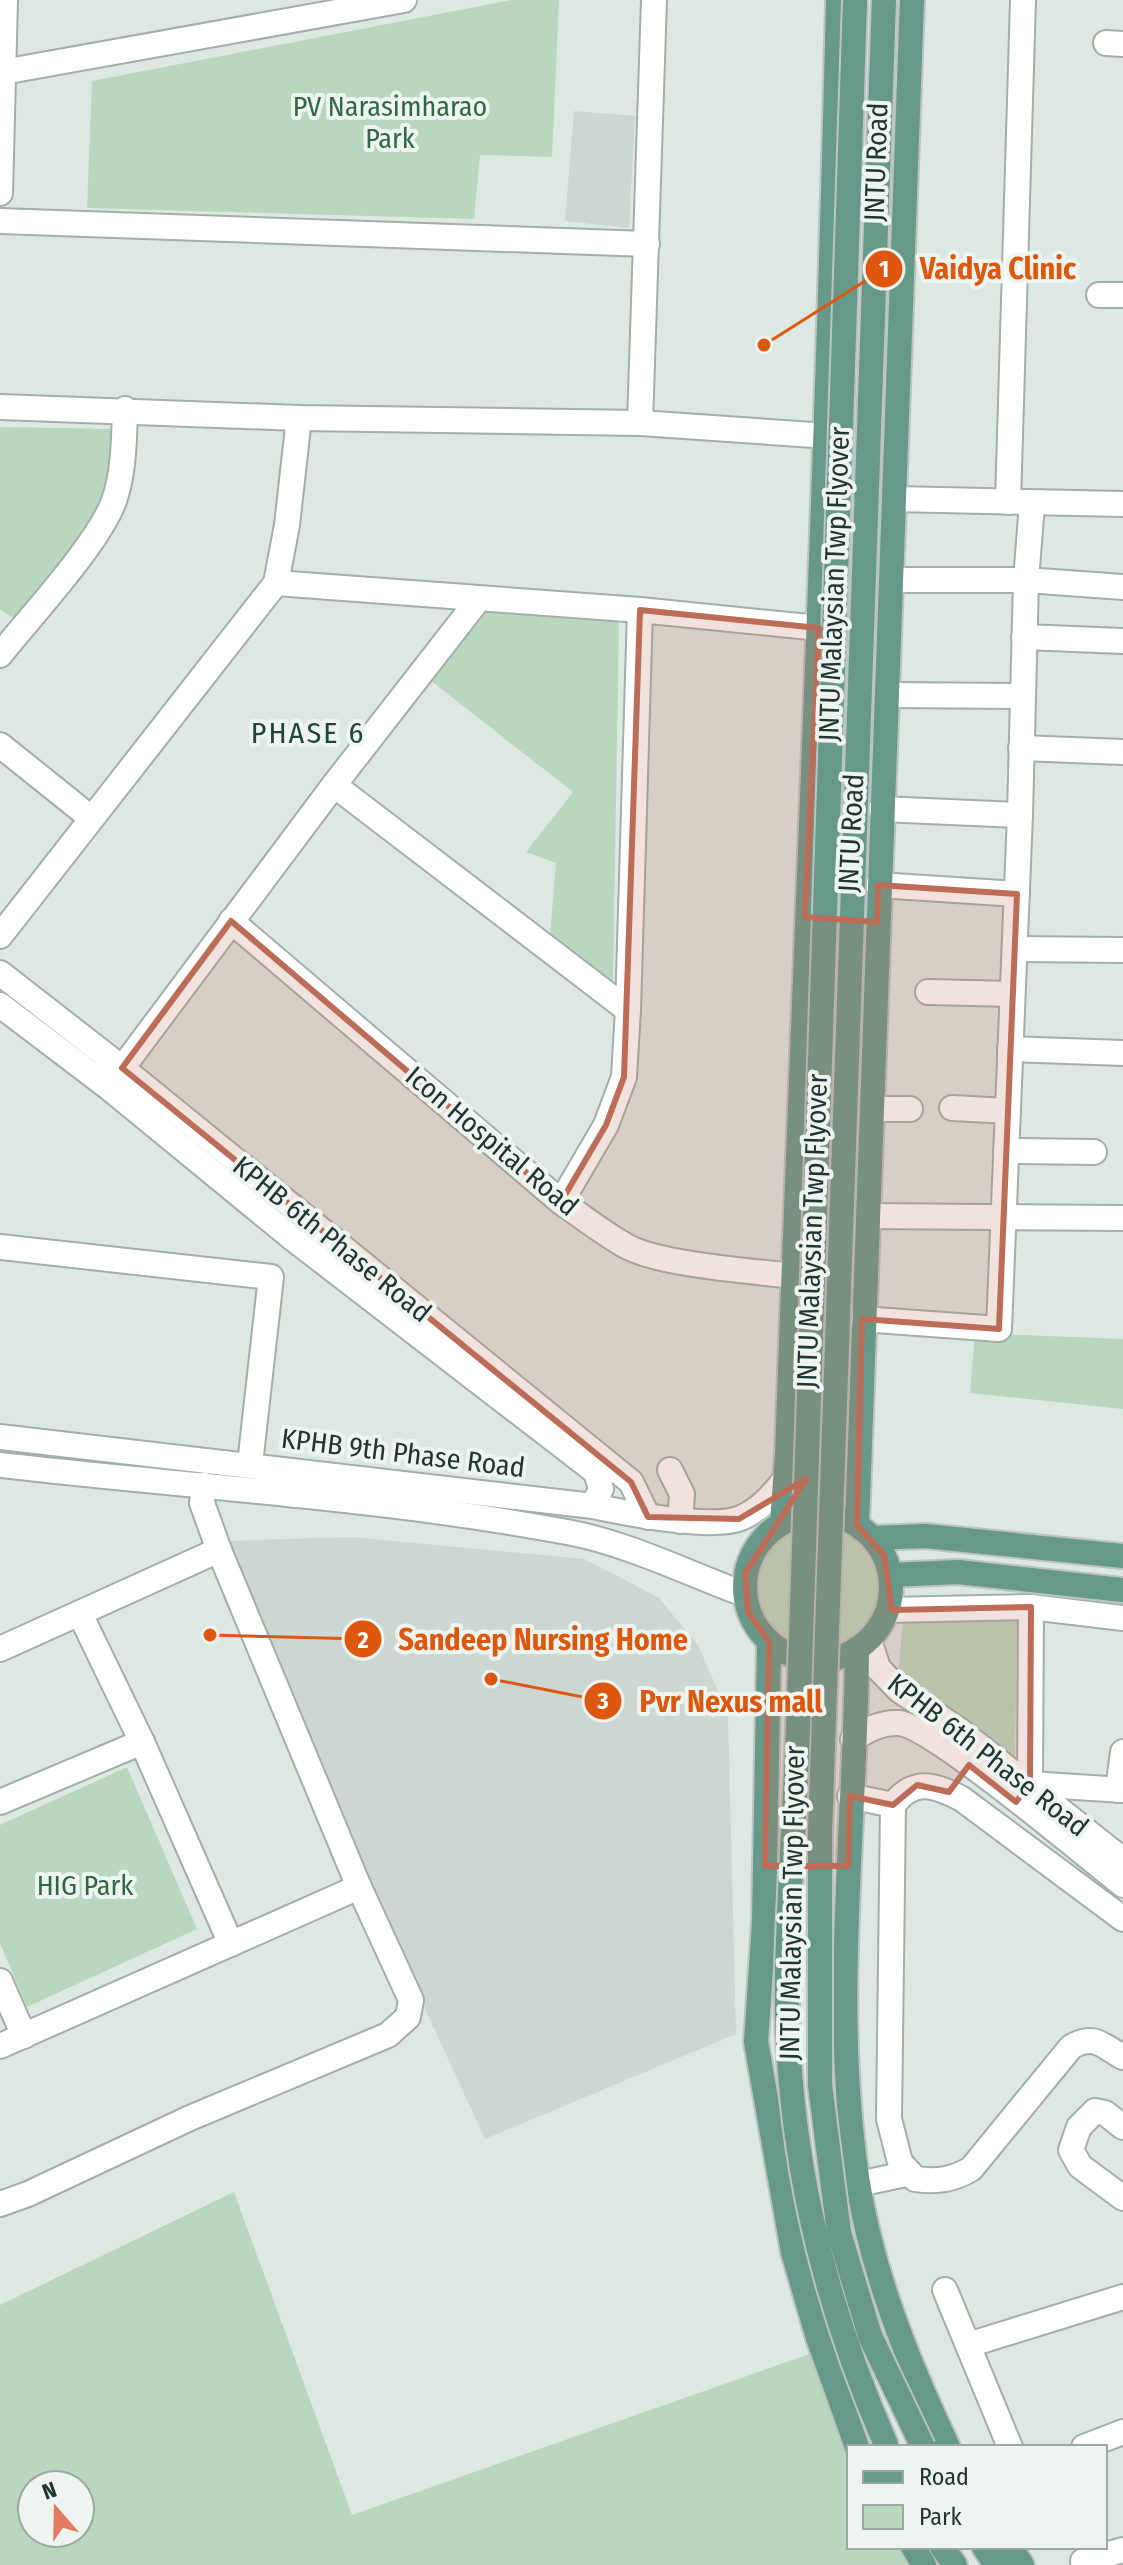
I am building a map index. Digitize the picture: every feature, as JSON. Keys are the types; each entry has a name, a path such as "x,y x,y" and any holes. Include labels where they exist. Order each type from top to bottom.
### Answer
{"main road":[{"name":"JNTU Road","path":"782,1523 787,1455 805,917 828,436 838,0"},
{"name":"JNTU Malaysian Twp Flyover","path":"855,0 798,1729 787,1972 795,2108 811,2225 836,2318 886,2445"},
{"name":"JNTU Malaysian Twp Flyover","path":"884,0 820,1832 819,2043 820,2085 839,2233 870,2336 922,2445"},
{"name":"JNTU Road","path":"865,1531 862,1319 869,1216 878,885 893,580 912,0"},
{"path":"805,917 877,922"},
{"path":"865,1531 890,1575 887,1610 863,1644 835,1658 812,1660 789,1655 769,1642 748,1612 744,1594 745,1573 752,1553 765,1536 782,1523 819,1514 865,1531 1123,1556"},
{"path":"890,1575 958,1572 1123,1590"},
{"path":"769,1642 765,1866 756,2042 793,2252 856,2445"},
{"path":"863,1644 853,1739 848,1866 845,1977 850,2109 859,2184 894,2320 947,2445"},
{"path":"765,1866 848,1866"}],"street":[{"path":"0,193 5,0"},
{"path":"3,72 404,0"},
{"path":"640,423 654,0"},
{"path":"862,1319 999,1329 1020,815 1026,580 1020,503 1023,0"},
{"path":"0,221 647,244"},
{"path":"0,407 125,409 299,418 640,423 828,436"},
{"path":"0,655 99,529 114,501 124,455 125,409"},
{"path":"0,936 276,583 287,525 299,418"},
{"path":"895,499 1123,504"},
{"path":"893,580 1026,580 1123,587"},
{"path":"276,583 640,610 819,628"},
{"path":"115,1077 334,785 478,600"},
{"path":"561,1202 606,1125 624,1077 640,610"},
{"path":"1024,637 1123,641"},
{"path":"888,695 1022,696"},
{"path":"0,745 91,818"},
{"path":"1021,748 1123,752"},
{"path":"334,785 628,1010"},
{"path":"881,809 1020,815"},
{"path":"878,885 1017,894"},
{"name":"Icon Hospital Road","path":"231,921 561,1202 631,1249 700,1264 793,1276"},
{"path":"1015,949 1123,950"},
{"name":"KPHB 6th Phase Road","path":"0,973 291,1237 596,1472 601,1489 593,1506"},
{"path":"928,992 1012,994"},
{"name":"KPHB 6th Phase Road","path":"0,1005 115,1077 304,1216 631,1482 648,1517"},
{"path":"1010,1049 1123,1053"},
{"path":"952,1108 1008,1111"},
{"path":"873,1109 910,1109"},
{"path":"1006,1151 1094,1152"},
{"path":"250,1464 271,1277 304,1216"},
{"path":"869,1216 1123,1218"},
{"path":"0,1247 271,1277"},
{"name":"KPHB 9th Phase Road","path":"0,1437 593,1506 680,1521 739,1519 768,1501 783,1482"},
{"path":"670,1470 682,1494 680,1521"},
{"name":"KPHB 9th Phase Road","path":"3,1471 204,1485 569,1532 645,1556 744,1594"},
{"path":"0,2204 28,2194 190,2118 388,2035 408,2017 411,2000 359,1887 219,1550 202,1503 204,1485"},
{"path":"0,1649 219,1550"},
{"path":"1031,1607 1023,1793 1121,1790 1123,1752"},
{"path":"887,1610 1031,1607 1123,1618"},
{"path":"80,1614 142,1742 231,1944"},
{"name":"KPHB 6th Phase Road","path":"863,1644 878,1668 899,1690 1023,1793 1123,1885"},
{"name":"KPHB 6th Phase Road","path":"853,1739 871,1727 901,1723 937,1742 969,1765 1023,1793 1123,1860"},
{"path":"0,1802 142,1742"},
{"path":"949,1792 969,1765"},
{"path":"1123,1919 949,1792 935,1785 917,1785 893,1805 889,2119 900,2162 915,2179 935,2182 971,2169 1071,2047 1081,2041 1099,2041 1123,2057"},
{"path":"850,1796 893,1805"},
{"path":"0,2046 359,1887"},
{"path":"0,1981 24,2036"},
{"path":"1123,2127 1105,2113 1095,2111 1079,2127 1071,2150 1080,2166 1123,2198"},
{"path":"859,2184 910,2173"},
{"path":"945,2290 1009,2445"},
{"path":"968,2345 1123,2297"},
{"path":"1089,2445 1123,2432"},
{"path":"1080,2558 1123,2550"}],"highlighted area":[{"path":"640,610 819,628 805,917 877,922 878,885 1017,894 999,1329 862,1319 857,1525 884,1555 892,1610 1031,1607 1030,1784 1016,1802 969,1765 949,1792 917,1785 893,1805 850,1796 848,1866 765,1866 769,1642 748,1612 745,1573 806,1479 739,1519 648,1517 631,1482 122,1068 231,921 561,1202 606,1125 624,1077"}],"shaded area":[{"path":"574,111 635,116 629,228 565,221"},
{"path":"351,1537 585,1559 659,1598 698,1645 728,1714 736,2034 485,2139 373,1896 226,1541"}],"green space":[{"name":"PV Narasimharao Park","path":"511,0 559,0 552,157 480,155 474,219 87,208 92,81"},
{"path":"0,427 117,429 116,454 99,517 15,620 0,609"},
{"path":"484,610 619,618 613,982 550,935 556,863 526,852 573,792 430,680"},
{"path":"975,1333 1123,1339 1123,1409 970,1393"},
{"path":"816,1522 840,1527 861,1541 875,1562 880,1586 875,1610 861,1631 840,1645 816,1650 792,1645 771,1631 757,1610 752,1586 757,1562 771,1541 792,1527"},
{"path":"1017,1619 1015,1760 898,1674 903,1620"},
{"name":"HIG Park","path":"127,1767 197,1929 27,2007 0,1943 0,1825"},
{"path":"234,2192 352,2515 815,2352 848,2445 847,2549 910,2549 921,2565 0,2565 0,2305"}],"place":[{"name":"Vaidya Clinic","path":"764,345"},
{"name":"Sandeep Nursing Home","path":"210,1635"},
{"name":"Pvr Nexus mall","path":"491,1679"}],"district":[{"name":"PHASE 6","path":"308,733"}]}
